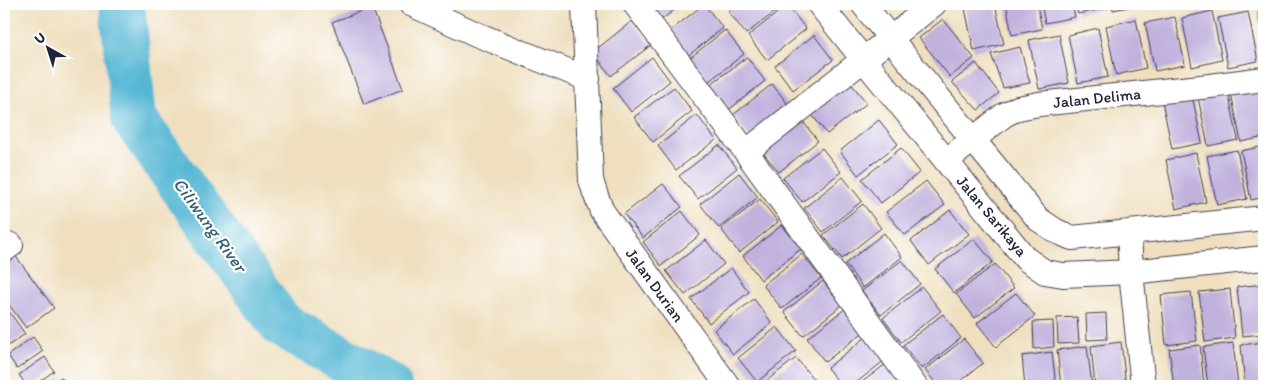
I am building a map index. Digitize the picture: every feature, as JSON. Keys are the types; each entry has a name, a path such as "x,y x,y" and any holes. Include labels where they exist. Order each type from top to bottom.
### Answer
{"street":[{"path":"411,4 476,34 588,79"},
{"name":"Jalan Durian","path":"584,4 592,180 595,193 602,210 728,386"},
{"path":"635,4 746,152 915,386"},
{"name":"Jalan Sarikaya","path":"819,4 1026,259 1045,272 1062,276 1131,272 1264,258"},
{"path":"746,152 934,4"},
{"name":"Jalan Sarikaya","path":"866,8 1038,219 1056,231 1072,238 1264,218"},
{"name":"Jalan Delima","path":"946,161 1004,115 1018,108 1039,104 1264,79"},
{"path":"1129,232 1131,272 1143,386"}],"building":[{"path":"640,4 682,4 656,24"},
{"path":"704,4 723,28 684,59 665,35"},
{"path":"736,4 785,4 746,34 728,11"},
{"path":"964,4 995,4 1004,44 974,51"},
{"path":"1006,4 1037,4 1042,29 1012,35"},
{"path":"1041,4 1072,4 1075,17 1045,23"},
{"path":"1076,4 1107,4 1108,8 1078,14"},
{"path":"1112,4 1138,4 1139,5 1113,10"},
{"path":"1151,4 1173,4 1173,5 1152,9"},
{"path":"1230,4 1252,4 1253,5 1231,9"},
{"path":"787,5 806,29 767,60 748,36"},
{"path":"372,7 403,89 364,104 332,22"},
{"path":"1212,11 1222,60 1192,67 1182,18"},
{"path":"1248,12 1258,61 1228,67 1218,18"},
{"path":"1264,12 1264,38 1263,39 1258,13"},
{"path":"1175,17 1185,65 1155,71 1145,23"},
{"path":"943,19 974,58 950,77 919,38"},
{"path":"1136,19 1146,68 1116,75 1106,26"},
{"path":"632,21 651,45 611,76 593,52"},
{"path":"1098,28 1108,77 1078,83 1068,35"},
{"path":"725,30 744,54 704,85 686,61"},
{"path":"1059,34 1069,83 1039,89 1029,40"},
{"path":"814,35 833,60 793,90 775,66"},
{"path":"1020,47 1030,83 1003,88 991,54"},
{"path":"652,57 670,81 631,112 613,88"},
{"path":"747,57 765,81 726,112 707,87"},
{"path":"976,63 999,93 978,110 952,82"},
{"path":"848,80 867,103 827,134 809,111"},
{"path":"772,84 791,108 751,139 733,115"},
{"path":"1261,86 1264,102 1264,137 1241,142 1231,93"},
{"path":"674,87 692,111 653,142 634,117"},
{"path":"1228,91 1238,140 1208,146 1198,97"},
{"path":"1192,95 1202,143 1172,149 1162,101"},
{"path":"697,115 716,140 676,170 658,146"},
{"path":"800,118 818,141 779,172 760,149"},
{"path":"879,120 898,144 858,175 840,151"},
{"path":"719,145 737,168 698,199 679,176"},
{"path":"1264,146 1264,197 1251,200 1241,151"},
{"path":"822,148 841,172 802,202 783,178"},
{"path":"901,148 920,172 881,203 862,179"},
{"path":"1237,150 1247,199 1217,205 1207,156"},
{"path":"1196,153 1206,202 1176,209 1166,160"},
{"path":"739,173 758,197 719,228 700,204"},
{"path":"843,177 862,201 823,232 804,208"},
{"path":"926,181 945,205 905,235 886,212"},
{"path":"663,184 682,207 643,238 624,214"},
{"path":"760,199 778,222 739,253 721,229"},
{"path":"863,204 881,228 842,259 823,235"},
{"path":"950,210 969,234 929,265 911,241"},
{"path":"682,211 700,235 661,266 643,242"},
{"path":"782,225 801,249 761,280 743,256"},
{"path":"884,233 902,257 863,288 845,264"},
{"path":"974,239 993,262 954,293 935,269"},
{"path":"706,240 724,264 685,295 666,271"},
{"path":"12,251 54,308 26,328 4,298 4,258"},
{"path":"802,254 821,278 782,309 763,285"},
{"path":"902,260 920,284 881,315 862,291"},
{"path":"995,264 1014,288 975,318 956,294"},
{"path":"731,268 749,292 709,323 691,299"},
{"path":"823,281 842,305 803,336 784,312"},
{"path":"1264,284 1264,334 1242,336 1237,287"},
{"path":"922,287 941,311 901,342 883,318"},
{"path":"1230,289 1235,338 1205,342 1199,292"},
{"path":"1191,292 1197,341 1166,345 1161,295"},
{"path":"1016,293 1035,316 996,347 977,323"},
{"path":"754,299 772,323 733,354 714,330"},
{"path":"4,304 25,334 4,349"},
{"path":"846,308 865,331 825,362 807,338"},
{"path":"1106,313 1107,339 1087,340 1086,314"},
{"path":"943,314 961,338 922,369 903,345"},
{"path":"1077,317 1079,343 1058,344 1057,318"},
{"path":"1053,321 1054,347 1034,349 1033,322"},
{"path":"777,327 796,351 757,382 738,358"},
{"path":"33,337 43,351 17,369 8,355"},
{"path":"866,337 885,360 852,386 842,386 827,368"},
{"path":"964,339 983,363 954,386 938,386 925,370"},
{"path":"1121,342 1126,386 1095,386 1091,346"},
{"path":"1264,342 1264,386 1245,386 1241,345"},
{"path":"1233,343 1238,386 1208,386 1203,347"},
{"path":"1200,345 1204,386 1174,386 1169,349"},
{"path":"1087,346 1092,386 1061,386 1057,350"},
{"path":"1052,352 1056,386 1025,386 1022,356"},
{"path":"45,357 54,371 33,386 27,386 19,375"},
{"path":"796,358 815,381 808,386 760,386"},
{"path":"887,363 905,386 857,386"},
{"path":"61,377 67,386 49,386"}],"waterway":[{"name":"Ciliwung River","path":"122,4 134,119 281,324 389,386"}]}
